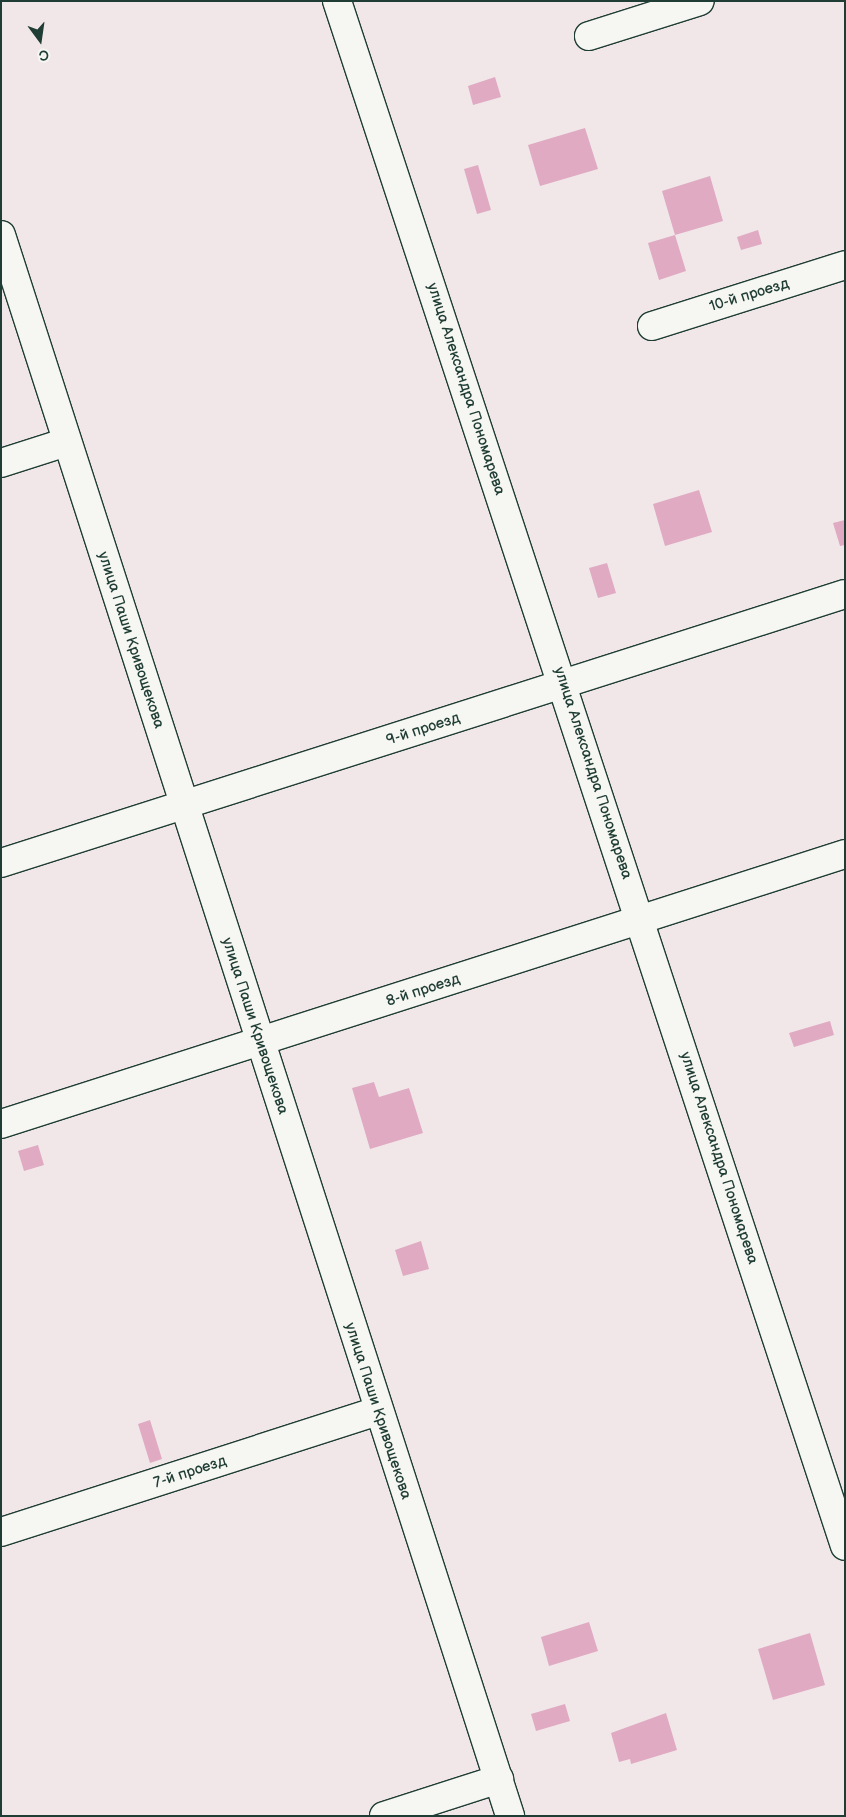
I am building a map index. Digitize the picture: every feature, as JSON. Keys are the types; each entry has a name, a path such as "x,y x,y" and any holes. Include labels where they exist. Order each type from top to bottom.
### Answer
{"street":[{"name":"улица Александра Пономарева","path":"337,1 642,920 845,1546"},
{"path":"589,36 700,1"},
{"name":"улица Паши Кривощекова","path":"1,235 378,1411 510,1816"},
{"name":"10-й проезд","path":"652,326 845,265"},
{"path":"1,463 67,442"},
{"name":"9-й проезд","path":"1,863 845,594"},
{"name":"8-й проезд","path":"1,1124 845,854"},
{"name":"7-й проезд","path":"1,1532 378,1411"},
{"path":"384,1816 498,1779"}],"building":[{"path":"495,77 501,97 473,105 468,86"},
{"path":"585,128 598,169 540,186 528,145"},
{"path":"478,165 491,210 477,214 464,169"},
{"path":"710,176 723,221 675,235 662,191"},
{"path":"758,230 762,244 741,250 737,237"},
{"path":"675,235 686,271 659,280 648,243"},
{"path":"699,490 712,532 665,546 653,504"},
{"path":"845,520 845,545 840,546 833,523"},
{"path":"607,563 616,593 598,598 589,568"},
{"path":"830,1021 834,1035 794,1047 789,1033"},
{"path":"374,1082 379,1097 409,1088 423,1133 370,1149 352,1088"},
{"path":"38,1145 44,1165 24,1171 18,1151"},
{"path":"421,1241 429,1269 403,1276 395,1250"},
{"path":"150,1420 162,1459 150,1463 138,1424"},
{"path":"589,1622 598,1651 549,1666 541,1637"},
{"path":"810,1633 825,1685 773,1700 758,1649"},
{"path":"565,1704 570,1721 536,1731 531,1714"},
{"path":"666,1713 677,1750 631,1764 630,1759 619,1762 611,1733"}]}
